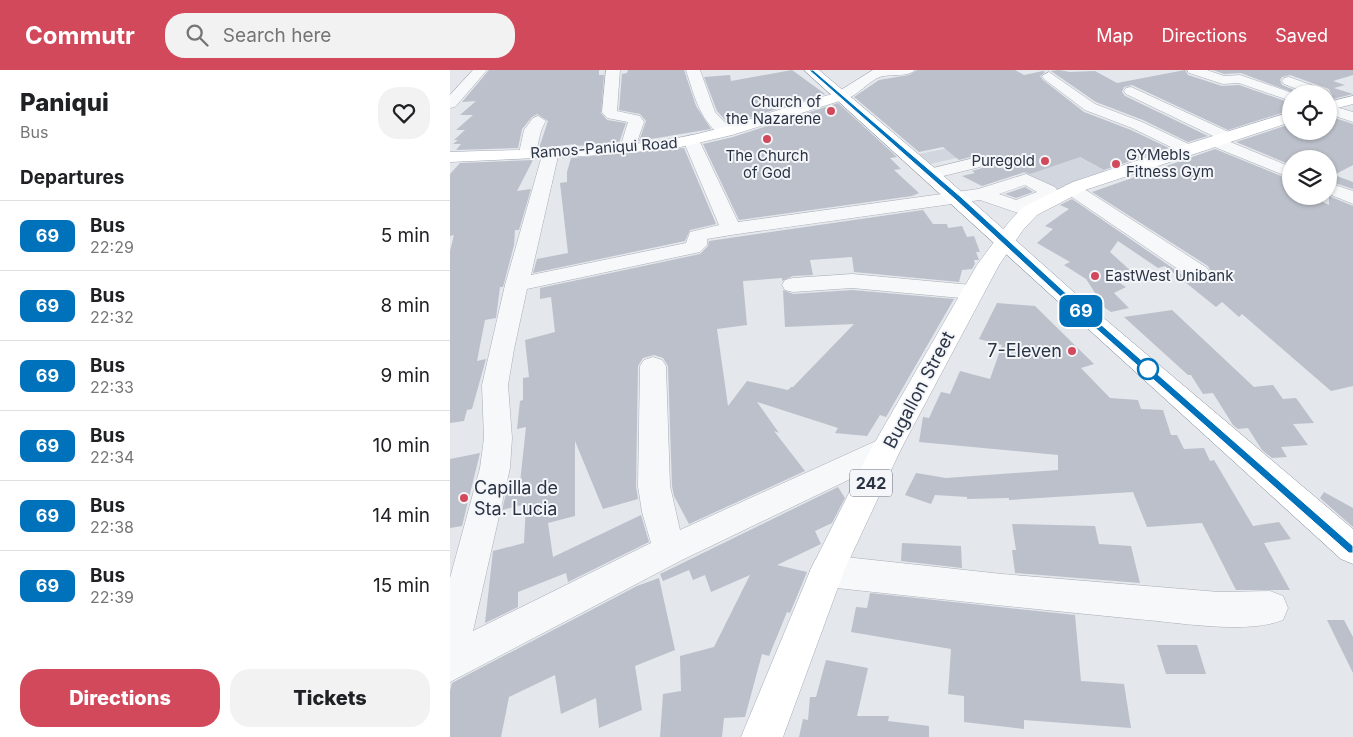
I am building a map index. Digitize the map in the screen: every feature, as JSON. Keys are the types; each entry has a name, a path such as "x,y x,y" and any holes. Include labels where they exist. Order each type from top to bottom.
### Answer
{"main road":[{"path":"812,70 1353,549"},
{"name":"Ramos-Paniqui Road","path":"450,157 628,148 691,140 726,132 841,96"},
{"path":"1337,105 1350,101"},
{"name":"242","path":"1003,241 1024,208 1072,189 1187,149 1282,121"},
{"name":"Bugallon Street","path":"762,737 827,571 886,449 972,292 1003,241"}],"street":[{"path":"450,104 480,70"},
{"path":"613,70 609,112 612,115 635,119 636,122 628,148"},
{"path":"693,70 705,111 713,123 726,132"},
{"path":"841,96 880,71 908,70"},
{"path":"1194,70 1223,80 1240,80 1282,95"},
{"path":"1049,76 1090,107 1137,125 1187,149"},
{"path":"1289,81 1299,85"},
{"path":"1131,91 1220,139 1282,168"},
{"path":"1337,98 1350,101"},
{"path":"1337,111 1353,117"},
{"path":"450,648 495,468 498,438 495,385 501,349 516,285 539,153 532,130 538,121"},
{"path":"691,140 731,229"},
{"path":"931,174 974,163"},
{"path":"516,285 693,248 697,245 697,236 701,234 958,198 981,194 1026,179 1049,192 1024,208 981,194"},
{"path":"1072,189 1198,273"},
{"path":"1337,191 1353,198"},
{"path":"794,285 852,281 972,292"},
{"path":"653,366 654,486 658,512 670,550"},
{"path":"450,663 670,550 886,449"},
{"path":"827,571 1002,590 1219,609 1270,608"}],"shaded area":[{"name":"Puregold","path":"1031,131 1109,173 1055,191 988,151 930,164 919,154"}],"building":[{"path":"489,70 599,70 599,75 604,75 601,113 607,120 626,123 619,143 575,146 576,144 539,148 548,121 537,114 522,129 518,148 456,150 461,144 453,144 458,140 454,140 465,130 456,130 473,115 460,115 476,101 462,102"},
{"path":"628,70 684,70 696,106 711,129 639,141 646,121 640,114 619,110 622,74 627,73"},
{"path":"792,70 825,94 729,124 717,111 704,77 730,75 731,81"},
{"path":"917,70 1015,70 1024,75 1043,71 1045,72 1040,76 1043,80 1084,112 1131,130 1169,148 1104,170 1080,157 1030,174 1025,172 982,186 962,176 975,173 972,171 982,168 985,163 982,158 974,156 959,160 943,147 919,152 854,97 879,80 909,75"},
{"path":"1185,70 1188,75 1222,86 1239,85 1282,100 1282,113 1228,130 1132,85 1124,87 1122,92 1125,96 1208,136 1188,142 1143,120 1096,102 1051,71 1095,71 1117,83"},
{"path":"1213,70 1353,70 1353,75 1333,81 1345,85 1337,87 1337,85 1318,85 1290,75 1282,77 1280,80 1282,88 1241,73 1224,74"},
{"path":"1337,89 1353,94 1337,98"},
{"path":"838,103 897,157 890,158 901,169 894,170 919,193 912,196 739,220 703,144 733,137"},
{"path":"1337,119 1353,124 1353,165 1337,173 1337,150 1282,150 1282,161 1236,142 1282,127 1282,140 1337,140"},
{"path":"684,148 716,224 690,230 685,241 533,273 537,259 568,253 560,183 567,182 567,172 571,158"},
{"path":"1215,149 1282,176 1282,205 1337,205 1337,199 1353,206 1353,386 1331,391 1242,314 1239,317 1222,302 1216,307 1165,266 1158,268 1118,241 1110,252 1133,273 1115,280 1126,287 1114,293 1129,308 1111,312 1105,308 1086,279 1064,265 1070,262 1037,243 1053,229 1045,226 1069,209 1060,205 1072,199 1190,280 1199,282 1207,280 1212,274 1208,266 1092,192"},
{"path":"533,160 517,191 531,189 519,230 515,230 514,245 503,287 500,287 496,318 485,320 477,361 486,359 472,409 467,410 464,421 450,423 450,251 454,235 450,236 450,174 460,163"},
{"path":"1337,176 1353,182 1353,189 1337,184"},
{"path":"1025,187 1033,192 1016,198 1005,194"},
{"path":"923,210 933,224 947,224 948,228 962,226 967,237 974,236 980,252 976,252 979,260 974,260 975,264 972,269 962,270 959,282 854,272 852,257 810,260 813,275 793,276 782,281 782,278 743,281 747,325 717,329 728,406 747,381 788,390 793,387 854,324 785,327 783,290 793,294 852,290 954,299 886,417 880,415 867,436 835,433 838,428 757,402 779,433 774,431 805,471 689,524 674,496 672,486 668,366 663,358 654,355 643,358 638,366 636,486 638,499 603,509 575,441 575,516 548,523 553,557 641,515 649,542 568,582 566,573 518,592 518,607 485,623 493,551 524,543 526,504 502,510 508,486 520,483 526,427 517,429 520,401 523,400 523,378 529,377 525,340 555,332 551,297 540,299 540,288 700,254 708,246 709,241"},
{"path":"997,303 1035,306 1094,364 1081,368 1110,398 1138,400 1141,409 1163,410 1171,435 1177,435 1184,449 1204,448 1210,461 1214,460 1253,526 1279,522 1291,539 1264,543 1290,590 1236,590 1202,523 1147,527 1133,492 1009,500 1009,498 967,499 967,497 935,495 931,504 905,495 916,473 946,478 1058,470 1058,455 919,442 923,417 929,418 941,392 950,394 960,371 990,379 1002,345 979,339"},
{"path":"1172,310 1254,387 1273,385 1283,399 1296,398 1314,423 1293,424 1308,445 1281,447 1287,457 1272,458 1262,450 1248,428 1238,429 1233,425 1213,393 1203,394 1191,375 1188,375 1124,317"},
{"name":"Capilla de Sta. Lucia","path":"480,453 462,526 450,528 450,459"},
{"path":"838,487 845,498 832,523 815,531 821,544 777,565 807,572 790,613 787,612 769,656 762,654 745,717 724,718 722,737 660,737 663,694 681,691 680,656 714,647 750,575 711,592 705,575 693,580 689,570 663,581 660,574"},
{"path":"1324,492 1353,508 1353,527 1320,498"},
{"path":"1012,524 1095,526 1099,544 1131,546 1140,583 1015,573 1012,550 1016,550"},
{"path":"902,543 961,546 962,568 901,561"},
{"path":"659,578 675,650 635,666 642,710 599,728 596,698 561,714 555,675 509,697 501,737 450,737 450,691 452,683 637,586"},
{"path":"870,593 1075,615 1081,681 1124,684 1131,728 1024,720 1024,729 964,722 964,696 948,694 951,649 851,632 856,607 867,608"},
{"path":"1327,620 1344,620 1353,637 1353,673"},
{"path":"1157,645 1197,645 1206,674 1166,674"},
{"path":"826,660 868,668 857,716 889,716 888,721 929,726 929,737 799,737 803,719 808,720 810,697 816,697"}],"bus line":[{"name":"69","path":"812,70 891,138 1078,308 1353,549"}],"place":[{"name":"Church of the Nazarene","path":"831,111"},
{"name":"The Church of God","path":"767,139"},
{"name":"Puregold","path":"1045,161"},
{"name":"GYMebls Fitness Gym","path":"1116,164"},
{"name":"EastWest Unibank","path":"1095,276"},
{"name":"7-Eleven","path":"1072,351"},
{"name":"Capilla de Sta. Lucia","path":"464,498"}]}
